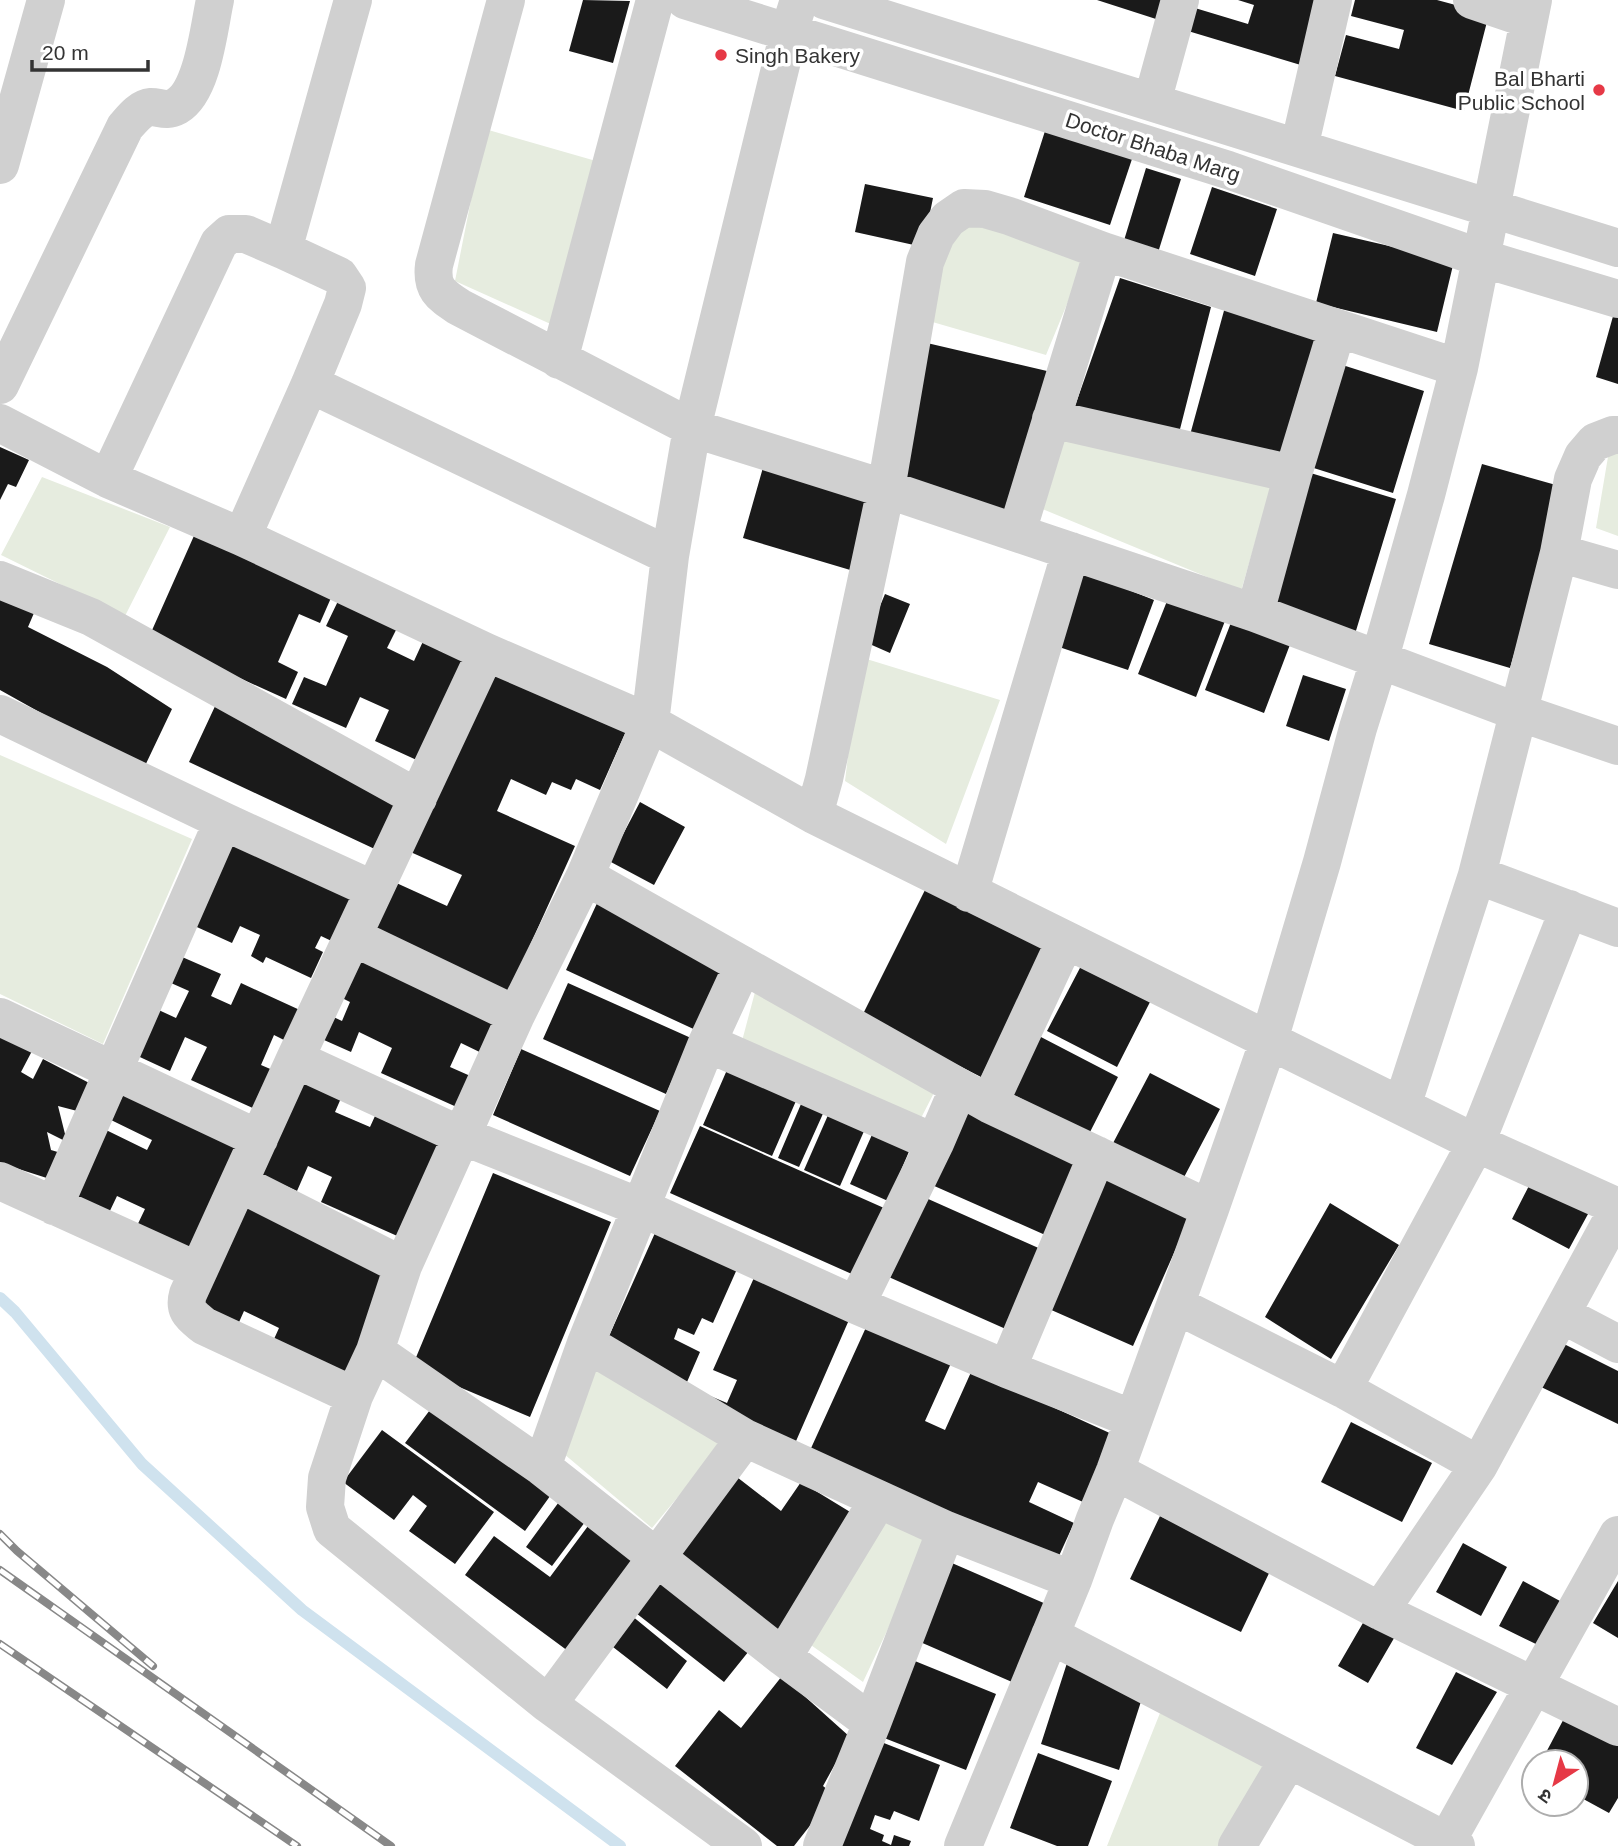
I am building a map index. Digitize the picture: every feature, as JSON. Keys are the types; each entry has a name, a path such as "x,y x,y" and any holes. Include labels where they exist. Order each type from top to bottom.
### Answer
{"street":[{"path":"0,165 47,0"},
{"path":"0,385 125,127 138,113 150,107 162,110 177,106 191,93 199,73 215,0"},
{"path":"284,250 353,0"},
{"path":"506,0 433,265 432,278 440,294 459,307 692,428 1017,532 1255,613 1518,712 1618,746"},
{"path":"559,360 655,0"},
{"name":"Doctor Bhaba Marg","path":"685,0 794,16 844,50 1228,170 1481,258 1618,299"},
{"path":"1152,102 1180,0"},
{"path":"1299,148 1333,0"},
{"path":"963,1846 1115,1471 1269,1040 1426,495 1459,368 1531,10 1472,0"},
{"path":"844,50 847,4"},
{"name":"Doctor Bhaba Marg","path":"847,4 1618,248"},
{"path":"743,1846 548,1704 332,1529 325,1507 327,1478 354,1396 374,1351 403,1266 516,1015 585,876 650,723 670,556 692,428 794,16"},
{"path":"814,815 886,489 925,262 936,235 948,219 964,208 985,209 1009,215 1103,251 1459,368"},
{"path":"108,479 219,243 229,234 246,234 284,250 338,276 347,288 310,384 242,537"},
{"path":"1017,532 1103,251"},
{"path":"1255,613 1337,329"},
{"path":"310,384 670,556"},
{"path":"1051,419 1293,474"},
{"path":"0,423 108,479 242,537 486,652 650,723 814,815 1065,941 1476,1143 1618,1208 1479,1465 1380,1611"},
{"path":"1402,1106 1477,874 1559,553 1573,479 1583,456 1595,442 1618,435"},
{"path":"969,892 1071,551"},
{"path":"1559,553 1618,570"},
{"path":"0,580 91,617 418,798"},
{"path":"354,1396 204,1326 185,1304 295,1059 486,652"},
{"path":"0,714 374,890"},
{"path":"54,1206 223,821"},
{"path":"1477,874 1618,928"},
{"path":"585,876 974,1096 1210,1209"},
{"path":"1343,1389 1476,1143 1569,909"},
{"path":"353,937 516,1015"},
{"path":"856,1305 935,1143 974,1096 1065,941"},
{"path":"542,1468 586,1343 707,1043 743,965"},
{"path":"0,1017 259,1139"},
{"path":"707,1043 935,1143"},
{"path":"295,1059 460,1135 642,1208 856,1305 1133,1419"},
{"path":"1007,1369 1097,1155"},
{"path":"0,1181 198,1271"},
{"path":"239,1183 403,1266"},
{"path":"1176,1305 1343,1389 1479,1465"},
{"path":"1561,1314 1618,1344"},
{"path":"586,1343 745,1438 946,1530 1073,1580"},
{"path":"374,1351 542,1468 783,1657 872,1723"},
{"path":"548,1704 745,1438"},
{"path":"1115,1471 1380,1611 1618,1727"},
{"path":"783,1657 878,1500"},
{"path":"822,1846 946,1530"},
{"path":"1050,1635 1449,1845 1534,1685 1615,1545"},
{"path":"1237,1846 1288,1760"}],"shaded area":[{"path":"485,129 603,163 555,326 455,281"},
{"path":"956,212 1086,258 1046,355 929,321"},
{"path":"1058,434 1272,484 1241,591 1040,508"},
{"path":"1610,445 1618,448 1618,536 1596,528"},
{"path":"42,477 170,527 125,616 1,555"},
{"path":"860,657 1000,700 946,844 845,781"},
{"path":"0,755 192,839 103,1044 0,994"},
{"path":"759,977 938,1085 920,1120 742,1041"},
{"path":"587,1359 726,1439 652,1528 551,1443"},
{"path":"880,1506 932,1535 863,1682 801,1638"},
{"path":"1160,1713 1289,1778 1235,1846 1107,1846"}],"building":[{"path":"583,0 630,1 613,63 569,51"},
{"path":"1097,0 1162,0 1156,19"},
{"path":"1238,0 1323,0 1304,66 1178,28 1185,5 1248,24 1254,5"},
{"path":"1355,0 1437,0 1489,14 1464,111 1335,76 1346,35 1399,49 1404,30 1351,16"},
{"path":"1045,131 1132,159 1110,225 1024,197"},
{"path":"1146,168 1181,179 1156,259 1122,247"},
{"path":"865,184 933,198 923,247 855,232"},
{"path":"1212,187 1277,209 1255,276 1190,254"},
{"path":"1333,233 1454,261 1437,332 1316,303"},
{"path":"1120,278 1211,307 1178,437 1075,406"},
{"path":"1618,302 1618,384 1596,377"},
{"path":"1225,307 1328,336 1292,464 1190,435"},
{"path":"927,343 1047,371 1015,514 894,486"},
{"path":"1333,362 1424,391 1393,493 1301,464"},
{"path":"0,447 29,460 16,487 8,484 0,500"},
{"path":"764,464 878,497 857,572 743,538"},
{"path":"1482,464 1563,487 1510,668 1429,644"},
{"path":"1304,471 1396,499 1355,634 1262,606"},
{"path":"197,529 334,591 320,623 299,614 278,662 298,672 286,699 149,637"},
{"path":"1076,569 1154,600 1128,670 1050,644"},
{"path":"1171,591 1228,613 1196,697 1138,674"},
{"path":"885,594 910,604 890,653 865,642"},
{"path":"0,595 37,606 28,627 107,667 172,709 143,770 0,690"},
{"path":"339,599 398,626 387,648 414,661 425,637 468,657 421,762 375,741 389,710 360,697 346,728 292,704 304,677 326,686 348,636 326,626"},
{"path":"1232,620 1291,642 1264,713 1205,690"},
{"path":"488,666 627,729 600,790 576,779 571,790 552,782 546,795 511,779 497,811 575,846 507,996 368,933 392,881 447,906 462,875 406,850"},
{"path":"1303,675 1346,689 1329,741 1286,726"},
{"path":"217,702 405,800 379,851 189,762"},
{"path":"640,802 685,827 654,885 609,861"},
{"path":"225,840 360,901 340,945 321,936 315,948 323,952 311,978 266,957 263,963 251,956 260,935 240,926 232,943 188,923"},
{"path":"928,884 1048,946 981,1077 862,1016"},
{"path":"599,899 732,961 700,1032 566,970"},
{"path":"356,945 514,1016 494,1059 461,1043 450,1067 484,1082 470,1113 381,1073 392,1048 359,1032 351,1052 315,1036 325,1013 342,1021 350,1002 334,994"},
{"path":"173,953 221,974 211,996 231,1005 241,983 302,1011 288,1042 274,1035 261,1065 275,1071 257,1110 191,1080 207,1047 185,1037 170,1071 129,1052 150,1006 176,1018 189,991 162,979"},
{"path":"1081,966 1150,1002 1117,1067 1047,1031"},
{"path":"568,983 691,1038 666,1094 543,1039"},
{"path":"0,1035 32,1051 21,1072 33,1079 43,1059 95,1086 81,1112 58,1106 67,1142 47,1132 51,1150 61,1153 53,1180 0,1163"},
{"path":"1039,1036 1118,1077 1089,1134 1010,1093"},
{"path":"521,1049 660,1111 630,1176 493,1115"},
{"path":"730,1063 799,1094 772,1156 703,1125"},
{"path":"303,1071 345,1089 335,1112 370,1127 380,1105 450,1137 404,1239 321,1202 332,1177 308,1166 297,1191 257,1173"},
{"path":"1150,1073 1220,1109 1182,1181 1112,1145"},
{"path":"126,1089 241,1144 186,1257 134,1232 145,1209 117,1196 107,1217 70,1199 104,1129 147,1150 152,1140 111,1120"},
{"path":"804,1097 826,1107 799,1167 778,1158"},
{"path":"957,1104 1086,1161 1052,1238 923,1181"},
{"path":"832,1106 868,1122 840,1186 804,1170"},
{"path":"879,1119 916,1135 888,1201 850,1184"},
{"path":"700,1126 893,1212 863,1279 670,1193"},
{"path":"1099,1171 1192,1212 1133,1346 1040,1305"},
{"path":"493,1173 611,1222 530,1417 412,1367"},
{"path":"1535,1174 1594,1203 1569,1249 1512,1219"},
{"path":"917,1194 1043,1250 1008,1330 882,1274"},
{"path":"242,1201 391,1268 349,1383 270,1348 279,1328 244,1311 236,1329 194,1311"},
{"path":"1330,1203 1399,1245 1331,1359 1265,1317"},
{"path":"659,1224 741,1260 713,1323 702,1318 694,1335 678,1328 674,1339 700,1352 687,1382 605,1345"},
{"path":"757,1271 852,1313 793,1448 703,1393 727,1403 737,1380 713,1370"},
{"path":"868,1323 952,1361 925,1421 945,1430 972,1370 1114,1435 1083,1502 1038,1482 1029,1502 1074,1523 1053,1569 807,1457"},
{"path":"1560,1342 1618,1371 1618,1424 1539,1386"},
{"path":"439,1398 558,1485 525,1531 405,1443"},
{"path":"1351,1422 1432,1463 1402,1522 1321,1482"},
{"path":"382,1430 494,1512 455,1564 409,1531 427,1506 413,1495 394,1520 343,1482"},
{"path":"733,1474 781,1511 801,1482 860,1518 782,1650 666,1559"},
{"path":"564,1495 591,1514 552,1566 526,1547"},
{"path":"1160,1516 1271,1569 1241,1632 1130,1579"},
{"path":"594,1518 641,1553 568,1651 465,1575 494,1536 550,1577"},
{"path":"1463,1543 1507,1567 1481,1616 1436,1592"},
{"path":"945,1560 1046,1604 1012,1682 911,1638"},
{"path":"660,1564 757,1641 724,1682 627,1606"},
{"path":"1523,1581 1560,1601 1538,1645 1499,1626"},
{"path":"1618,1581 1618,1638 1593,1623"},
{"path":"626,1611 687,1661 667,1689 604,1640"},
{"path":"1367,1616 1397,1633 1368,1683 1338,1666"},
{"path":"905,1657 996,1694 966,1770 874,1734"},
{"path":"1067,1663 1145,1689 1119,1770 1041,1744"},
{"path":"1456,1672 1497,1692 1452,1765 1416,1748"},
{"path":"782,1676 850,1737 823,1786 834,1795 794,1846 777,1846 675,1766 719,1710 741,1728"},
{"path":"1569,1709 1618,1735 1618,1798 1609,1813 1590,1803 1590,1748 1548,1748"},
{"path":"871,1738 940,1765 919,1821 894,1811 890,1820 875,1815 870,1829 884,1835 882,1841 891,1845 894,1835 911,1841 909,1846 829,1846"},
{"path":"1038,1753 1112,1781 1088,1846 1057,1846 1010,1828"}],"waterway":[{"path":"0,1298 15,1312 142,1464 302,1610 620,1846"}],"railway":[{"path":"0,1534 153,1666"},
{"path":"0,1570 391,1846"},
{"path":"0,1644 297,1846"}],"place":[{"name":"Singh Bakery","path":"721,55"},
{"name":"Bal Bharti Public School","path":"1599,90"}]}
